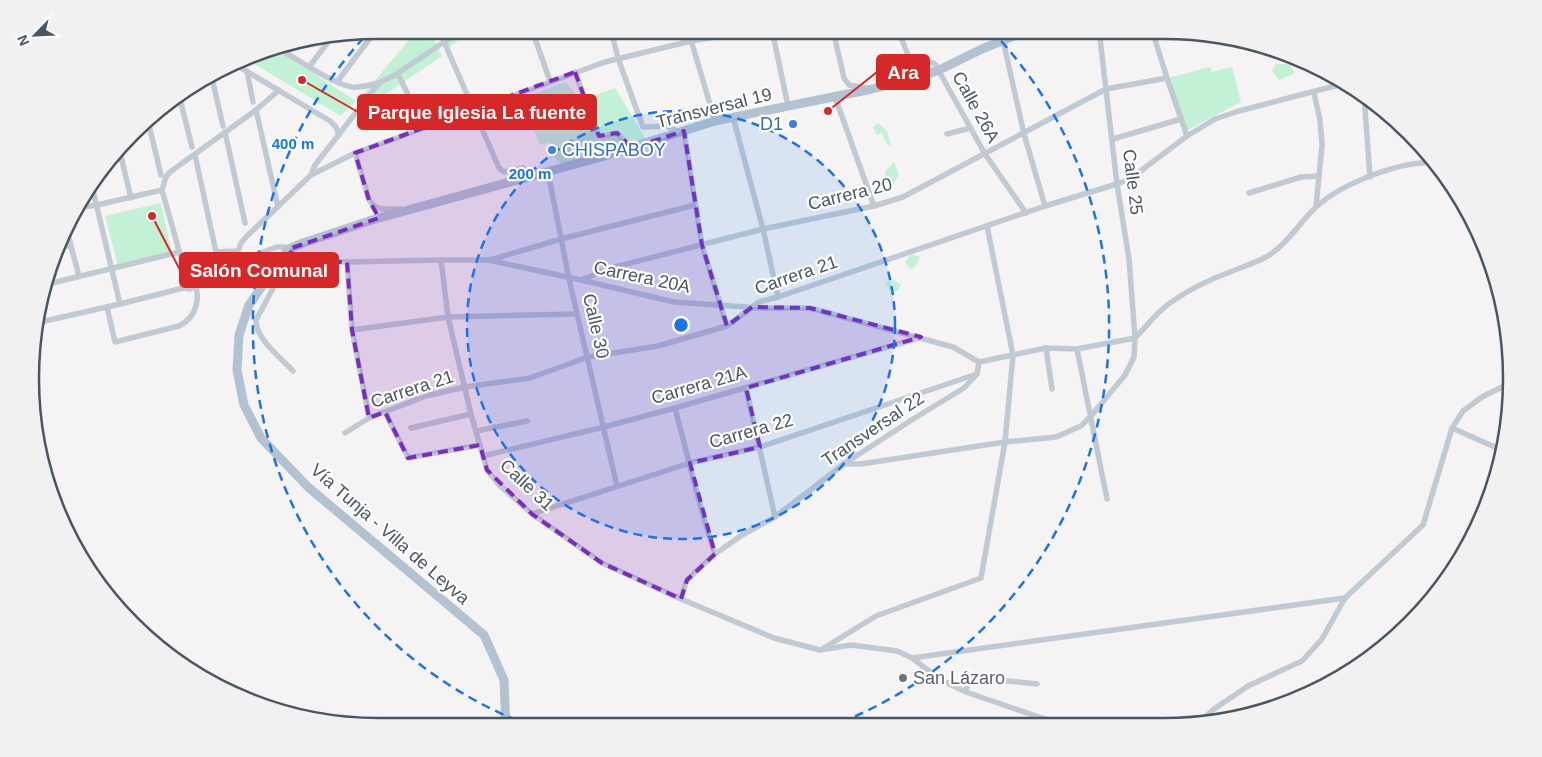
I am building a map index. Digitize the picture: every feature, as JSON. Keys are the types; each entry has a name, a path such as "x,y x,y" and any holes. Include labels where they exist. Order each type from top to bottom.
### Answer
{"main road":[{"name":"Transversal 19","path":"290,256 303,243 411,209 632,148 715,121 917,78 939,70 1003,40"},
{"name":"Vía Tunja - Villa de Leyva","path":"290,256 249,305 238,335 236,370 244,405 261,438 308,487 484,635 504,680 506,718"}],"street":[{"path":"337,82 369,39"},
{"path":"442,39 501,171 523,168 529,177"},
{"path":"285,52 337,82 351,87 364,87 397,76 449,39"},
{"path":"535,39 550,81"},
{"path":"613,39 642,127 667,126 681,132 702,245 727,326"},
{"path":"242,260 238,250 241,243 311,175 355,153 575,72 618,58 704,39"},
{"path":"774,39 788,106"},
{"path":"835,39 844,78 849,84 872,89"},
{"name":"Calle 26A","path":"902,39 910,60 915,62 930,61 935,64 984,154 1026,213"},
{"name":"Calle 25","path":"844,464 861,464 1005,442 1056,437 1081,426 1125,375 1134,357 1135,338 1129,259 1117,184 1100,39"},
{"path":"1155,39 1187,136"},
{"path":"1003,40 1024,134 1045,206"},
{"path":"691,41 715,121"},
{"path":"310,67 327,43"},
{"path":"241,68 330,121 336,127 339,135"},
{"path":"247,71 253,102"},
{"path":"575,72 598,134 601,136 617,133 632,148"},
{"path":"397,76 424,128"},
{"name":"Carrera 20","path":"581,280 611,268 763,229 874,206 903,197 1106,89 1167,78"},
{"path":"213,82 245,223"},
{"path":"311,175 315,165 379,83"},
{"name":"Carrera 21","path":"345,433 369,418 426,396 465,387 530,378 588,357 658,346 727,326 759,302 1130,179 1187,136 1215,119 1336,86"},
{"path":"279,90 256,110 224,129 195,155 170,172 166,177 162,190 190,284 197,287 268,256 276,254 290,256"},
{"path":"1314,93 1320,120 1322,145 1316,207"},
{"path":"834,97 874,206"},
{"path":"182,102 192,147"},
{"path":"1365,105 1370,177"},
{"path":"256,110 278,207"},
{"path":"733,117 763,229 778,297"},
{"path":"1112,139 1181,119"},
{"path":"149,127 161,175"},
{"path":"947,134 970,128"},
{"path":"355,153 372,206 378,209 411,209"},
{"path":"195,155 216,252 222,268"},
{"path":"121,156 131,198"},
{"path":"977,374 979,362 1046,348 1077,349 1135,338 1172,301 1223,275 1265,257 1287,241 1316,207 1336,191 1400,166 1425,162"},
{"name":"Calle 30","path":"548,172 569,278 617,486"},
{"path":"1249,193 1301,176 1319,176"},
{"path":"85,207 162,190"},
{"path":"94,193 120,304"},
{"path":"488,260 561,239 696,206"},
{"path":"820,650 876,616 981,578 1005,442 1013,355 987,226"},
{"path":"69,240 78,276"},
{"path":"65,247 70,246"},
{"path":"44,321 183,288 222,268 277,246 290,256"},
{"path":"216,252 238,250"},
{"path":"53,283 179,252"},
{"path":"290,256 256,320 256,327 259,335 293,371"},
{"name":"Carrera 20A","path":"290,256 347,262 488,260 674,302 752,308 810,308 953,347 979,362"},
{"name":"Calle 31","path":"441,260 448,317 486,470 532,514 602,563 774,638 820,650"},
{"path":"347,262 352,330 369,418"},
{"path":"107,307 115,342 188,322 194,313 198,296 197,287"},
{"path":"352,330 448,317 577,314"},
{"name":"Carrera 21A","path":"483,456 675,408 921,337"},
{"path":"1046,348 1052,389"},
{"path":"1077,349 1107,499"},
{"name":"Carrera 22","path":"532,514 690,463 760,447 977,374"},
{"name":"Transversal 22","path":"681,599 688,580 714,554 776,517 844,464 912,419 964,388 977,374"},
{"path":"1206,715 1214,708 1248,686 1302,661 1322,640 1345,598 1424,525 1452,428 1463,411 1482,397 1503,386"},
{"path":"746,388 776,517"},
{"path":"675,408 700,508 714,554"},
{"path":"385,412 408,458 480,445"},
{"path":"411,428 471,414"},
{"path":"476,432 527,421"},
{"path":"1452,428 1496,447"},
{"path":"912,658 1345,598"},
{"path":"820,650 851,646 897,651 912,658 940,680 966,692 1041,718"},
{"path":"966,692 969,677 1036,684"}],"highlighted area":[{"path":"575,72 599,136 617,133 632,148 684,131 702,245 727,326 752,307 810,308 921,337 746,388 760,447 690,463 715,554 687,580 681,599 602,563 532,514 487,470 480,445 408,458 385,412 369,418 352,330 347,262 295,261 289,249 379,218 369,200 355,153"}],"green space":[{"path":"410,39 434,39 442,56 368,106 362,96"},
{"path":"443,39 460,39 447,49"},
{"path":"282,53 356,101 341,116 253,63"},
{"path":"1276,64 1289,64 1295,73 1279,80 1272,70"},
{"path":"1210,67 1212,72 1232,67 1241,102 1186,131 1168,78"},
{"path":"565,82 581,100 615,88 649,144 565,168 555,157 549,142 540,145 521,99"},
{"path":"878,123 887,131 891,146 886,143 882,133 877,135 873,127"},
{"path":"894,162 899,175 891,188 888,186 885,171"},
{"path":"161,203 172,253 118,266 105,216"},
{"path":"911,254 920,257 915,267 910,269 905,262"},
{"path":"894,280 901,285 898,291 891,292 885,283"}],"place":[{"name":"Parque Iglesia La fuente","path":"302,80"},
{"name":"Ara","path":"828,111"},
{"name":"D1","path":"793,124"},
{"name":"CHISPABOY","path":"552,150"},
{"name":"Salón Comunal","path":"152,216"},
{"name":"San Lázaro","path":"903,678"}]}
